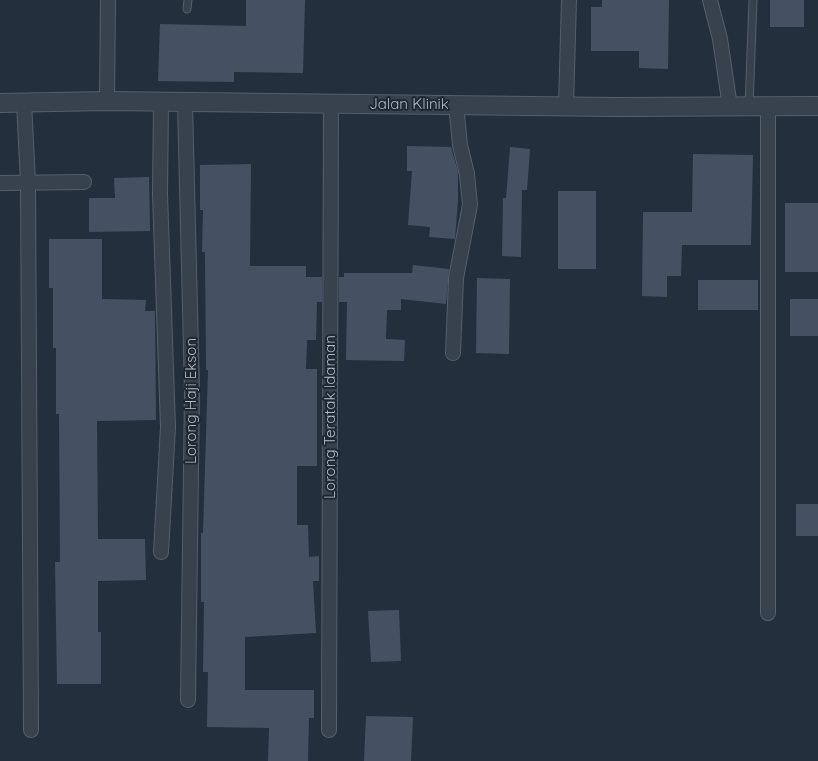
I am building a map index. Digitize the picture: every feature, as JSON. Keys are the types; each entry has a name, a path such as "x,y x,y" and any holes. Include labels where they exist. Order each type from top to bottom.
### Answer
{"street":[{"path":"107,101 108,0"},
{"path":"566,105 569,0"},
{"path":"710,0 720,39 730,107"},
{"name":"Jalan Klinik","path":"0,103 107,101 331,105 818,106"},
{"path":"24,102 28,183 31,730"},
{"path":"160,102 160,194 168,427 161,552"},
{"name":"Lorong Haji Ekson","path":"185,103 192,391 188,700"},
{"path":"453,353 456,278 470,205 467,174 460,145 456,104"},
{"name":"Lorong Teratak Idaman","path":"328,730 331,105"},
{"path":"768,107 768,613"},
{"path":"0,183 84,182"}],"lane":[{"path":"187,9 188,0"},
{"path":"749,107 753,0"}],"building":[{"path":"246,0 305,0 303,73 234,72 234,82 158,81 160,24 246,26"},
{"path":"602,0 669,0 668,69 639,68 639,51 591,51 591,7 602,7"},
{"path":"770,0 804,0 804,27 770,27"},
{"path":"407,146 451,147 458,172 455,239 429,237 430,227 408,225 412,171 407,171"},
{"path":"510,147 530,149 527,190 522,190 521,257 502,256 503,198 506,198"},
{"path":"693,154 753,155 751,245 682,245 681,276 667,276 667,297 642,296 643,212 692,212"},
{"path":"251,164 250,266 306,266 306,277 322,277 322,302 317,302 316,340 307,340 306,369 317,369 317,466 297,466 297,525 308,525 309,557 319,556 319,581 313,581 316,633 245,637 245,690 314,690 314,718 309,718 308,761 268,761 269,728 207,727 208,672 203,672 204,602 201,602 201,533 203,533 208,370 206,370 205,252 202,252 203,210 200,210 200,165"},
{"path":"149,177 150,231 89,232 89,198 115,198 114,178"},
{"path":"558,191 596,191 596,269 558,269"},
{"path":"785,203 818,203 818,272 785,272"},
{"path":"49,239 102,239 102,299 146,300 145,311 155,311 156,420 97,421 98,539 145,539 146,580 98,581 98,632 101,632 101,684 57,684 55,562 60,562 59,414 56,414 56,348 53,348 53,288 49,288"},
{"path":"413,265 449,269 446,304 401,299 401,310 387,310 386,339 405,340 404,361 346,360 347,302 339,302 339,277 344,277 344,273 412,273"},
{"path":"477,278 510,279 509,354 476,353"},
{"path":"698,280 758,280 758,310 698,310"},
{"path":"790,299 818,299 818,336 790,336"},
{"path":"796,504 818,504 818,536 796,536"},
{"path":"399,610 401,661 371,662 368,611"},
{"path":"366,716 413,717 411,761 364,761"}]}
